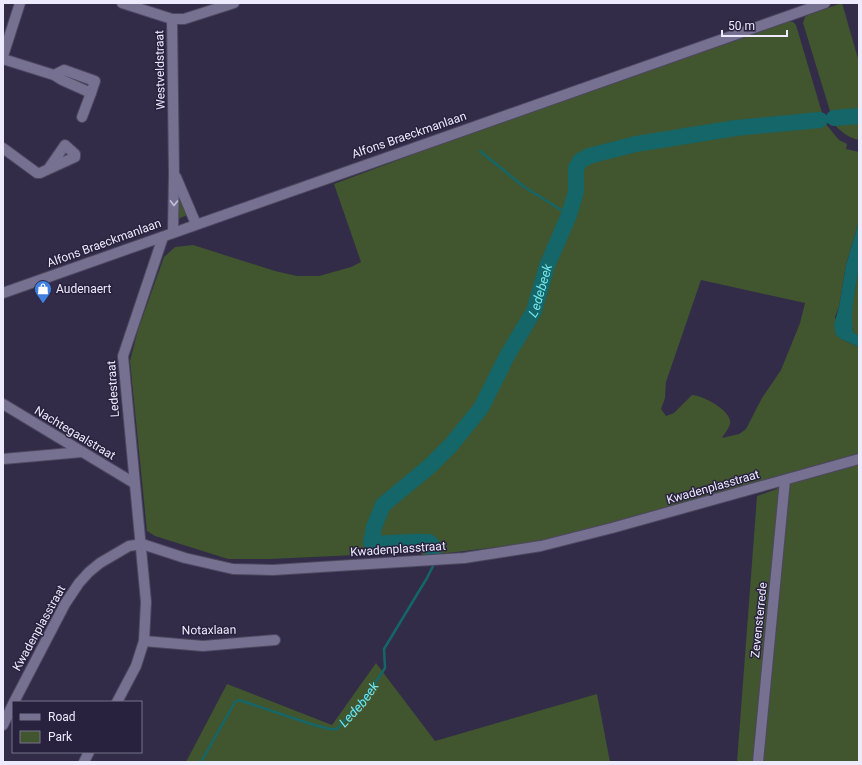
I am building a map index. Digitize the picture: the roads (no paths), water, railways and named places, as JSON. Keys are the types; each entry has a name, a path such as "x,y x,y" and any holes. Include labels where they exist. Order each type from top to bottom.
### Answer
{"street":[{"path":"20,3 5,45 3,57 54,75 91,93 82,117"},
{"name":"Westveldstraat","path":"122,3 172,19 174,174 173,232"},
{"path":"172,19 184,19 234,3"},
{"name":"Alfons Braeckmanlaan","path":"3,293 825,3"},
{"path":"3,148 37,173 43,172 49,168"},
{"name":"Westveldstraat","path":"174,174 196,224"},
{"name":"Ledestraat","path":"142,544 134,483 123,356 163,237"},
{"name":"Nachtegaalstraat","path":"3,404 134,483"},
{"path":"3,459 82,452"},
{"name":"Kwadenplasstraat","path":"15,701 65,604 79,583 89,572 129,546 142,544 185,558 233,569 273,570 464,558 541,546 612,528 859,459"},
{"name":"Zevensterrede","path":"758,762 785,480"},
{"path":"118,701 136,666 144,641 146,602 142,544"},
{"name":"Notaxlaan","path":"144,641 203,646 275,640"},
{"name":"Kwadenplasstraat","path":"3,725 12,707"},
{"path":"84,762 88,753"}],"waterway":[{"name":"Ledebeek","path":"834,118 859,116"},
{"name":"Ledebeek","path":"433,553 434,547 429,542 371,543 374,527 383,505 430,466 451,445 481,408 507,356 534,311 547,266 569,215 576,192 576,168 580,161 589,156 636,144 736,128 820,120"},
{"path":"480,151 523,186 569,215"},
{"name":"Ledebeek","path":"201,762 235,702 239,700 314,725 337,729 363,701 385,668 384,649 433,566"}],"place":[{"name":"Audenaert","path":"43,304"}]}
